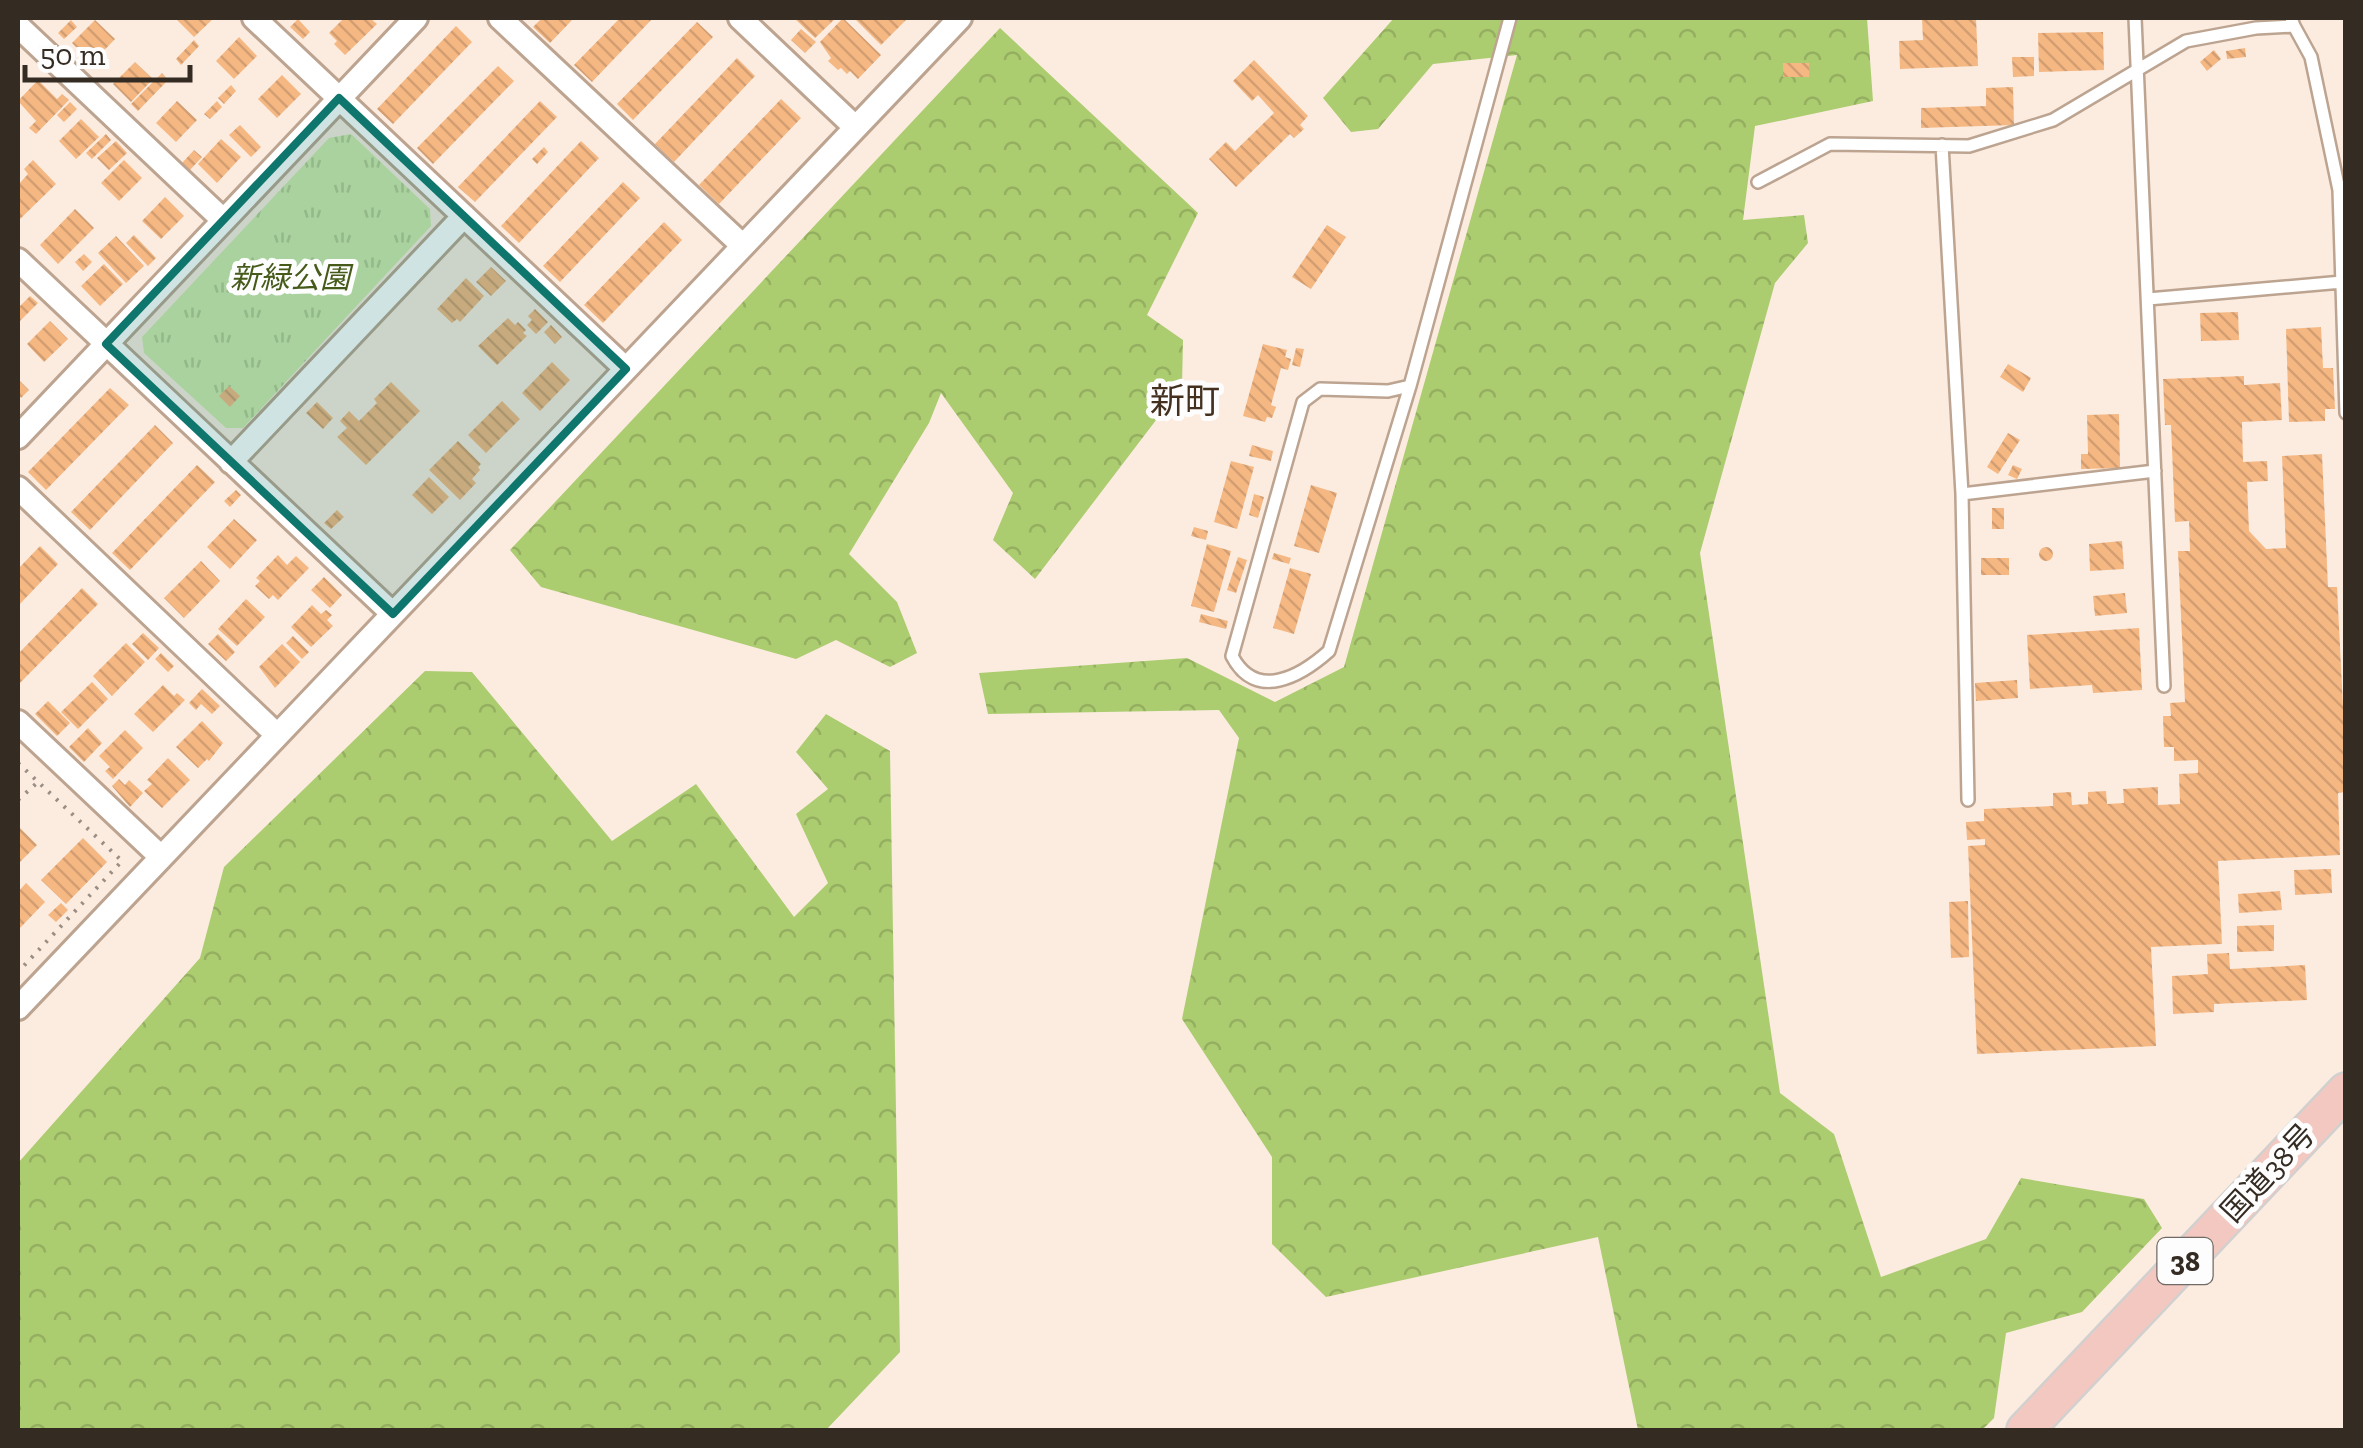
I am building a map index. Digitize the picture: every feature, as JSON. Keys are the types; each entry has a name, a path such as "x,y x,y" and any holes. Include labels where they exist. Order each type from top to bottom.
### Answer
{"highway":[{"name":"国道38号","path":"2025,1430 2346,1090"}],"street":[{"path":"254,18 626,369"},
{"path":"18,437 416,18"},
{"path":"500,18 742,246"},
{"path":"740,18 855,127"},
{"path":"18,1008 960,18"},
{"path":"18,26 222,220"},
{"path":"231,462 464,216"},
{"path":"18,260 392,614"},
{"path":"18,488 277,735"},
{"path":"18,722 160,858"}],"lane":[{"path":"1410,386 1388,391 1320,389 1303,402 1232,656 1251,678 1282,682 1308,670 1329,650 1410,386 1510,18"},
{"path":"2135,18 2164,686"},
{"path":"1758,182 1830,144 1969,146 2053,120 2186,41 2292,22 2311,57 2339,190 2346,413"},
{"path":"1942,145 1962,494 1968,800"},
{"path":"2148,299 2342,282"},
{"path":"1962,494 2155,471"}],"path":[{"path":"18,763 122,861 18,972"},
{"path":"18,800 38,782"}],"highlighted area":[{"path":"339,98 626,369 393,614 106,344"}],"green space":[{"path":"1394,18 1867,18 1873,101 1755,126 1743,220 1804,215 1808,243 1775,283 1700,553 1780,1093 1834,1134 1881,1277 1986,1239 2021,1178 2144,1199 2162,1228 2082,1312 2006,1333 1994,1418 1982,1430 1638,1430 1598,1237 1326,1297 1272,1244 1272,1157 1182,1019 1239,738 1219,710 988,714 979,673 1187,658 1275,702 1344,667 1517,55 1433,64 1378,129 1351,132 1323,98"},
{"path":"1000,28 1198,213 1147,315 1183,340 1182,386 1035,579 993,540 1013,493 941,393 929,423 849,554 897,602 917,653 890,667 836,640 796,659 541,587 510,550"},
{"name":"新緑公園","path":"351,134 430,209 431,226 243,428 226,428 144,353 142,337 329,138"},
{"path":"425,671 472,672 612,841 696,784 794,917 828,883 796,814 828,789 796,752 826,714 890,751 900,1352 826,1430 18,1430 18,1163 200,958 224,867"}],"building":[{"path":"175,18 214,18 194,37"},
{"path":"344,18 370,18 377,24 345,55 329,33"},
{"path":"542,18 574,18 550,43 533,27"},
{"path":"620,18 653,18 592,82 574,65"},
{"path":"794,18 836,18 815,38"},
{"path":"843,18 881,55 858,79 828,61 831,58 820,42"},
{"path":"908,18 881,45 856,20"},
{"path":"1976,18 1978,66 1900,69 1899,41 1923,40 1922,19"},
{"path":"298,19 310,32 303,39 290,27"},
{"path":"71,20 77,27 64,39 58,33"},
{"path":"95,20 115,39 92,63 72,43"},
{"path":"697,22 713,37 633,120 617,104"},
{"path":"456,26 472,42 393,124 377,109"},
{"path":"801,29 816,42 805,53 791,40"},
{"path":"2103,32 2104,70 2039,72 2038,33"},
{"path":"239,37 257,56 234,79 216,61"},
{"path":"194,40 199,46 181,65 176,59"},
{"path":"2245,48 2246,57 2227,59 2226,51"},
{"path":"2214,50 2221,59 2207,71 2200,62"},
{"path":"2012,57 2034,57 2034,76 2013,77"},
{"path":"737,58 755,76 674,162 655,144"},
{"path":"1254,60 1308,116 1300,125 1304,129 1294,138 1290,134 1236,187 1209,159 1226,142 1235,151 1274,113 1258,95 1252,101 1233,81"},
{"path":"135,62 153,79 131,102 113,84"},
{"path":"1783,63 1809,63 1809,77 1783,77"},
{"path":"498,66 514,81 433,164 417,148"},
{"path":"162,73 168,80 138,111 131,104"},
{"path":"282,75 301,94 277,118 258,99"},
{"path":"38,80 57,99 62,94 69,100 36,134 29,128 36,121 18,101"},
{"path":"231,85 236,91 224,104 218,98"},
{"path":"2013,87 2014,125 1921,128 1921,108 1986,106 1986,88"},
{"path":"781,99 801,118 719,204 699,185"},
{"path":"177,101 197,120 176,142 156,123"},
{"path":"217,101 222,107 210,119 204,114"},
{"path":"540,101 557,117 475,202 458,187"},
{"path":"70,102 77,109 64,122 57,115"},
{"path":"81,119 99,137 76,159 59,141"},
{"path":"240,125 261,147 251,157 229,135"},
{"path":"106,134 111,140 92,159 86,153"},
{"path":"221,139 241,157 217,183 198,164"},
{"path":"116,141 127,153 109,170 97,158"},
{"path":"581,141 599,158 519,243 501,226"},
{"path":"544,147 548,152 537,164 532,159"},
{"path":"194,150 202,157 190,170 182,163"},
{"path":"33,160 56,184 18,221 18,185 28,174 24,169"},
{"path":"124,160 142,178 119,201 101,183"},
{"path":"623,182 640,198 560,282 543,266"},
{"path":"165,197 184,216 161,239 142,221"},
{"path":"75,209 94,228 58,264 40,245"},
{"path":"664,222 682,240 603,323 584,305"},
{"path":"1327,225 1346,237 1311,289 1292,277"},
{"path":"134,235 156,258 148,266 126,243"},
{"path":"116,236 144,266 126,283 98,253"},
{"path":"84,254 92,262 83,271 75,262"},
{"path":"104,264 123,284 100,306 81,286"},
{"path":"491,267 506,281 491,296 476,282"},
{"path":"466,278 484,296 460,322 457,319 452,323 437,309"},
{"path":"30,296 38,303 18,323 18,308"},
{"path":"535,309 548,322 536,334 527,325 532,320 528,316"},
{"path":"2238,312 2239,340 2201,341 2200,313"},
{"path":"508,318 515,325 518,322 527,336 497,365 478,346"},
{"path":"50,321 68,339 44,362 27,344"},
{"path":"551,325 562,337 555,344 544,332"},
{"path":"2321,327 2323,368 2333,368 2335,409 2325,409 2325,421 2289,422 2286,329"},
{"path":"1263,344 1287,350 1285,357 1291,359 1288,370 1281,368 1271,405 1276,407 1272,418 1267,417 1265,422 1243,416"},
{"path":"1296,348 1304,349 1300,367 1292,365"},
{"path":"552,362 570,380 540,411 522,393"},
{"path":"2008,364 2031,378 2023,392 2000,377"},
{"path":"2244,376 2244,385 2280,383 2282,420 2242,422 2243,462 2267,461 2268,481 2247,482 2249,531 2266,549 2286,548 2282,456 2322,454 2328,587 2337,587 2346,766 2346,792 2338,793 2340,855 2218,861 2222,944 2151,947 2156,1046 1977,1054 1968,846 1985,845 1985,839 1967,840 1966,822 1984,821 1984,809 2053,806 2053,793 2071,792 2072,805 2088,804 2088,792 2106,791 2107,804 2124,803 2123,789 2158,787 2158,805 2180,804 2179,774 2198,773 2198,760 2174,761 2174,747 2164,747 2163,716 2171,716 2170,703 2185,702 2178,551 2190,551 2189,521 2175,522 2171,425 2165,425 2163,379"},
{"path":"18,379 29,390 21,398 18,394"},
{"path":"391,382 420,411 366,465 337,437 347,428 340,421 349,411 359,421"},
{"path":"229,386 240,396 230,407 219,396"},
{"path":"110,388 129,405 46,490 28,472"},
{"path":"502,401 520,419 486,453 468,435"},
{"path":"317,402 333,418 323,429 306,413"},
{"path":"2119,414 2120,468 2081,469 2081,454 2088,454 2087,415"},
{"path":"155,425 173,443 90,530 71,512"},
{"path":"2008,433 2020,440 1998,474 1987,467"},
{"path":"458,441 481,464 472,479 476,483 460,500 429,470"},
{"path":"1252,445 1273,451 1271,461 1249,456"},
{"path":"1231,461 1254,467 1237,529 1214,522"},
{"path":"197,465 215,482 130,570 112,553"},
{"path":"2013,465 2022,469 2017,479 2008,475"},
{"path":"429,477 449,497 432,514 412,495"},
{"path":"1311,485 1337,493 1319,553 1294,546"},
{"path":"236,490 241,495 230,507 224,501"},
{"path":"1254,494 1264,497 1258,518 1249,515"},
{"path":"1992,508 2004,508 2004,529 1992,529"},
{"path":"337,510 344,517 331,529 324,523"},
{"path":"234,519 257,540 230,569 207,547"},
{"path":"1194,527 1208,531 1206,540 1191,536"},
{"path":"2122,541 2124,569 2090,571 2089,544"},
{"path":"1207,544 1231,551 1214,612 1191,606"},
{"path":"40,546 58,564 18,606 18,569"},
{"path":"2046,547 2053,554 2046,561 2039,554"},
{"path":"1274,553 1291,558 1289,564 1272,559"},
{"path":"278,555 287,565 296,556 309,568 278,600 273,595 269,599 255,586 260,581 256,578"},
{"path":"1238,557 1247,560 1236,593 1227,590"},
{"path":"1981,558 2009,558 2009,575 1981,575"},
{"path":"201,561 220,581 184,618 164,598"},
{"path":"1290,568 1311,574 1294,634 1273,628"},
{"path":"324,577 342,595 330,608 311,590"},
{"path":"82,588 98,604 18,685 18,654"},
{"path":"2125,593 2127,613 2095,616 2093,596"},
{"path":"246,599 265,617 237,646 218,629"},
{"path":"312,605 321,614 326,610 332,615 327,620 333,626 311,647 291,627"},
{"path":"1201,614 1228,621 1226,629 1199,622"},
{"path":"2139,628 2142,690 2093,693 2092,685 2030,689 2027,635"},
{"path":"143,633 159,648 148,660 132,644"},
{"path":"218,634 235,652 226,661 208,644"},
{"path":"293,636 309,652 302,659 286,643"},
{"path":"126,643 145,662 112,696 93,676"},
{"path":"282,644 300,662 275,688 259,667"},
{"path":"161,653 174,666 168,672 155,659"},
{"path":"2017,680 2018,698 1976,701 1975,683"},
{"path":"92,682 108,699 78,729 61,712"},
{"path":"163,685 185,700 153,732 134,714"},
{"path":"202,689 220,706 212,714 201,704 196,710 189,703"},
{"path":"48,701 70,723 57,736 35,714"},
{"path":"202,721 223,743 198,768 176,747"},
{"path":"88,728 102,743 84,762 69,747"},
{"path":"125,730 143,748 113,779 105,771 110,767 99,756"},
{"path":"168,758 190,780 162,808 144,791 152,784 147,780"},
{"path":"119,779 125,785 129,780 143,793 130,807 112,786"},
{"path":"18,826 37,845 20,862 18,859"},
{"path":"83,838 107,862 66,904 41,880"},
{"path":"2331,869 2332,893 2295,895 2294,870"},
{"path":"26,883 45,902 20,928 18,892"},
{"path":"2280,891 2282,910 2239,913 2238,894"},
{"path":"1968,901 1969,957 1951,958 1949,902"},
{"path":"61,903 68,910 56,922 48,915"},
{"path":"2274,925 2274,951 2237,952 2237,926"},
{"path":"2229,953 2230,969 2305,965 2307,1000 2214,1004 2214,1012 2173,1014 2172,976 2208,974 2207,954"}],"district":[{"name":"新町","path":"1185,401"}]}
